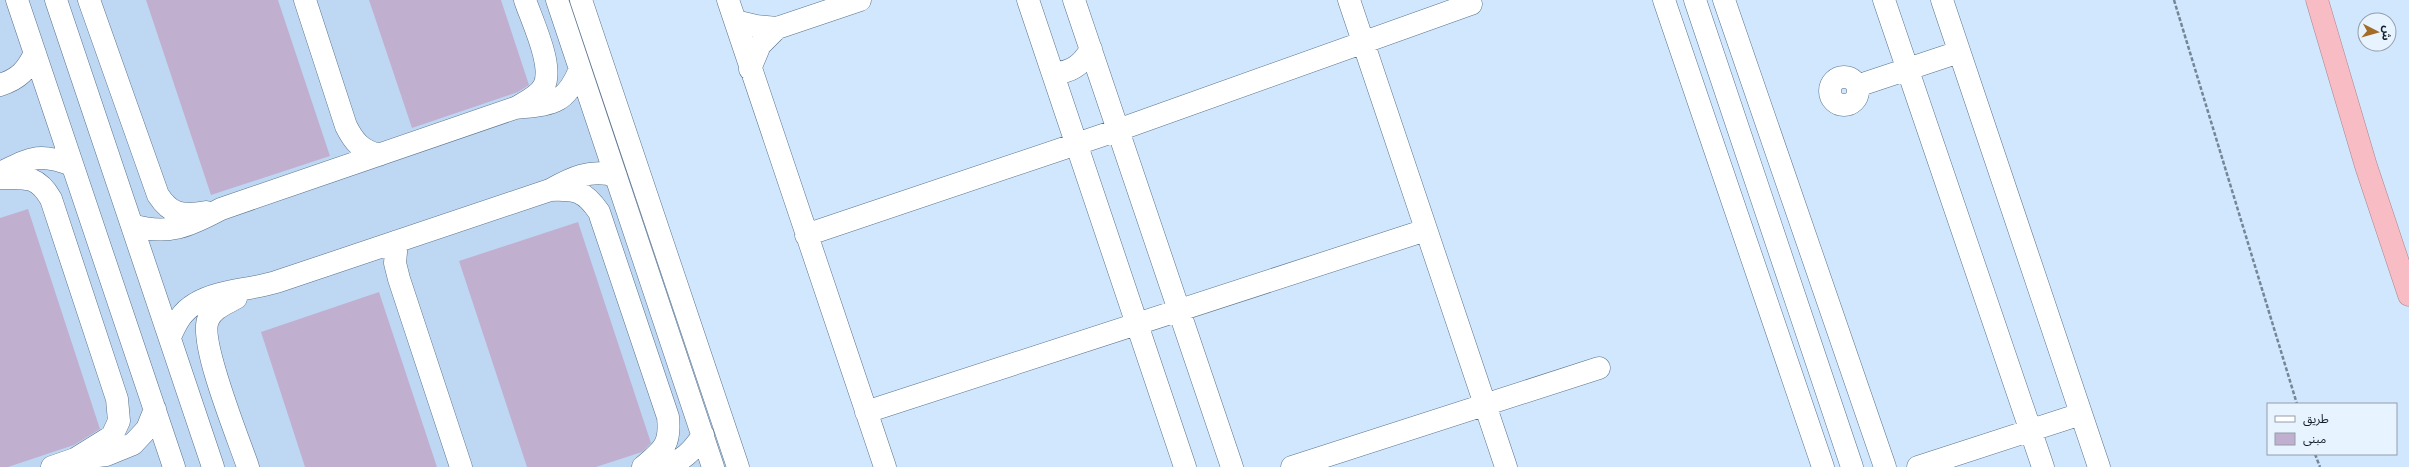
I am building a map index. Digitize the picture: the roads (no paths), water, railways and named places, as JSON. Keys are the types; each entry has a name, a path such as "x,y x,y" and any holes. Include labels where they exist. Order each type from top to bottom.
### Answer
{"highway":[{"path":"2317,0 2366,166 2409,295"}],"street":[{"path":"17,0 174,467"},
{"path":"56,0 213,467"},
{"path":"89,0 158,195 166,208 178,213 190,214 221,209"},
{"path":"305,0 346,126 358,144 366,151 379,155"},
{"path":"515,108 544,87 548,75 546,60 525,0"},
{"path":"557,0 714,467"},
{"path":"581,0 738,467"},
{"path":"728,0 885,467"},
{"path":"735,21 756,26 777,28 860,0"},
{"path":"1028,0 1185,467"},
{"path":"1074,0 1232,467"},
{"path":"1349,0 1506,467"},
{"path":"1664,0 1823,467"},
{"path":"1695,0 1737,125 1856,465"},
{"path":"1724,0 1885,467"},
{"path":"1884,0 2042,467"},
{"path":"1942,0 2099,467"},
{"path":"806,235 1118,130 1364,44 1471,4"},
{"path":"750,69 760,45 777,28"},
{"path":"1053,73 1075,68 1091,49"},
{"path":"1857,86 1960,52"},
{"path":"0,85 12,81 27,70 35,53"},
{"path":"132,225 151,231 170,230 193,223 221,209 515,108 546,104 564,97 573,86 580,69"},
{"path":"1737,125 1764,117"},
{"path":"0,173 42,156 54,158 72,165"},
{"path":"170,337 179,317 195,304 224,294 256,288 550,190 572,177 591,172 605,172 616,176"},
{"path":"0,178 27,178 43,185 51,199 117,399 120,421 112,436 75,459"},
{"path":"550,190 573,189 590,199 599,212 668,417 670,432 664,448 643,467"},
{"path":"866,412 1179,312 1426,230"},
{"path":"397,241 395,263 399,279 461,467"},
{"path":"248,467 211,359 206,334 208,320 215,309 256,288"},
{"path":"1292,467 1599,368"},
{"path":"52,467 75,459 106,455 133,444 146,429 155,409"},
{"path":"1918,467 2030,432 2081,414"},
{"path":"661,467 683,459 694,450 703,435"}]}
